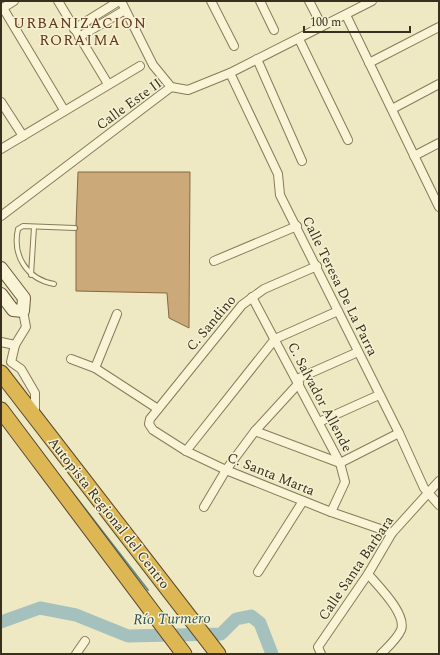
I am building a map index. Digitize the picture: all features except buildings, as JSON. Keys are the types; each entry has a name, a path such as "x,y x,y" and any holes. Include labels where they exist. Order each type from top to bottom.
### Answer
{"highway":[{"name":"Autopista Regional del Centro","path":"3,376 215,650"},
{"name":"Autopista Regional del Centro","path":"1,410 184,654"}],"street":[{"path":"14,1 2,9 64,110"},
{"path":"58,1 108,84"},
{"path":"74,29 120,1 153,65 171,87"},
{"path":"211,1 234,46"},
{"path":"260,1 274,30"},
{"path":"309,1 322,26"},
{"name":"Calle Este II","path":"1,216 171,87 188,90 257,59 372,1"},
{"path":"80,37 125,10"},
{"path":"346,15 438,203"},
{"path":"369,63 439,27"},
{"path":"299,38 348,140"},
{"path":"257,59 302,162"},
{"path":"1,149 140,66"},
{"name":"Calle Teresa De La Parra","path":"230,72 278,174 280,195 317,266 338,312 428,494 439,505"},
{"path":"392,109 439,84"},
{"path":"1,102 23,136"},
{"path":"414,156 439,143"},
{"path":"214,261 297,226"},
{"name":"C. Sandino","path":"148,424 150,419 242,304 252,296 317,266"},
{"path":"1,268 24,298 23,311 26,327 15,346 11,362 3,376"},
{"path":"1,294 13,310 23,311"},
{"name":"C. Salvador Allende","path":"252,296 340,463 345,482 331,512"},
{"path":"186,451 275,339 338,312"},
{"path":"95,368 117,314"},
{"path":"1,342 15,346"},
{"path":"204,507 226,470 255,431 298,381 358,352"},
{"path":"72,359 95,368 158,409"},
{"path":"11,362 21,369 34,393 35,417"},
{"path":"319,422 380,395"},
{"name":"C. Santa Marta","path":"148,424 152,430 186,451 226,470 331,512 392,533"},
{"path":"255,431 340,463 399,433"},
{"name":"Calle Santa Barbara","path":"321,654 318,647 368,574 392,533 439,480"},
{"path":"258,572 303,501"},
{"path":"368,574 400,613 402,622 401,630 393,642 381,654"},
{"path":"76,654 85,641"}],"lane":[{"path":"54,284 43,282 31,275 20,259 17,249 17,232 23,226 75,228"},
{"path":"31,275 34,226"}],"waterway":[{"path":"58,474 148,590"},
{"name":"Río Turmero","path":"1,622 40,608 76,615 128,636 221,634 236,619 251,616 260,623 272,654"}],"district":[{"name":"URBANIZACION RORAIMA","path":"80,32"}]}
